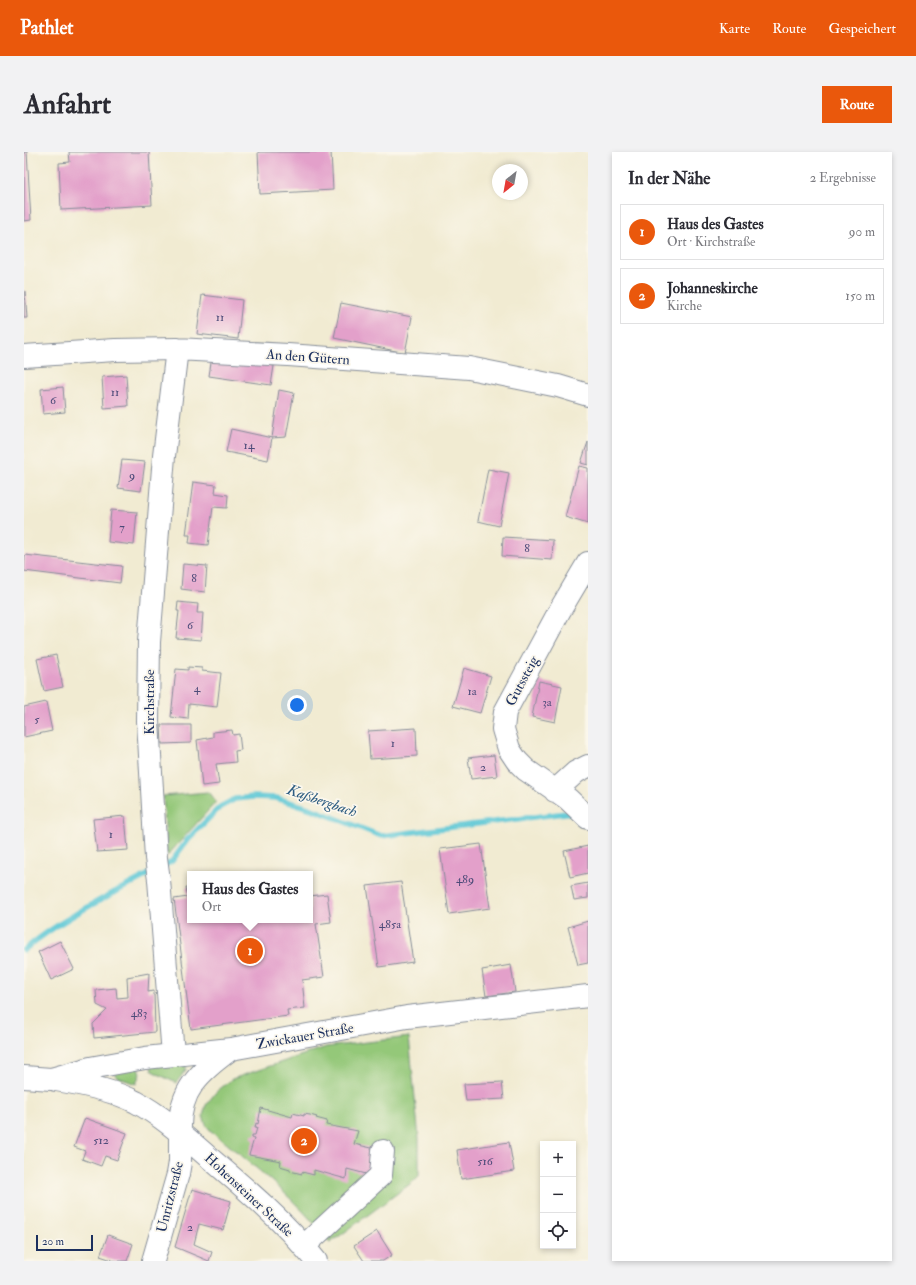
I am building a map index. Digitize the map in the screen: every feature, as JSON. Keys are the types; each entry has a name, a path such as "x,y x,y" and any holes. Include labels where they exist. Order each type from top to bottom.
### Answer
{"street":[{"name":"An den Gütern","path":"24,356 115,350 177,349 274,354 469,368 558,386 588,395"},
{"name":"Kirchstraße","path":"173,1055 156,858 148,721 149,642 164,456 177,349"},
{"name":"Gutssteig","path":"588,563 560,610 505,712 503,729 510,749 526,770 562,795 588,818"},
{"path":"562,795 576,772 588,766"},
{"name":"Zwickauer Straße","path":"24,1077 51,1079 90,1068 145,1058 231,1049 407,1018 588,996"},
{"path":"180,1133 180,1113 186,1094 205,1070 231,1049"},
{"name":"Hohensteiner Straße","path":"51,1079 80,1084 126,1098 152,1112 180,1133 239,1183 273,1215 310,1254"},
{"name":"Unritzstraße","path":"153,1261 178,1174 180,1162 180,1133"},
{"path":"310,1254 381,1175 383,1151"}],"green space":[{"path":"208,792 216,802 167,856 163,796"},
{"path":"409,1037 419,1139 419,1176 330,1243 289,1197 211,1131 206,1125 203,1116 206,1105 216,1092 232,1079 326,1047"},
{"path":"182,1062 186,1065 186,1070 176,1083 152,1071 151,1066"},
{"path":"138,1066 140,1074 136,1084 115,1075 115,1071"}],"building":[{"path":"24,152 27,152 31,220 24,221"},
{"path":"69,152 149,152 152,205 61,210 59,163 70,162"},
{"path":"258,152 331,152 333,190 260,194"},
{"path":"25,291 27,318 24,318"},
{"path":"202,295 242,300 238,339 197,334"},
{"path":"341,303 412,317 405,353 334,338"},
{"path":"212,356 274,366 271,385 209,376"},
{"path":"126,375 128,406 104,408 102,377"},
{"path":"63,387 65,412 43,414 41,389"},
{"path":"279,390 294,393 286,437 272,438"},
{"path":"231,429 272,438 268,460 226,452"},
{"path":"588,442 588,465 581,463"},
{"path":"122,460 145,462 141,491 118,488"},
{"path":"579,466 588,468 588,524 565,517"},
{"path":"488,469 509,473 499,526 478,521"},
{"path":"193,482 216,485 215,493 228,495 227,508 213,507 208,545 189,543 190,535 186,535"},
{"path":"111,510 137,512 134,545 108,542"},
{"path":"503,537 553,540 552,560 502,556"},
{"path":"25,555 122,566 120,583 24,571"},
{"path":"183,564 207,566 205,592 181,589"},
{"path":"178,602 198,604 197,613 203,613 201,640 176,638 179,611 177,611"},
{"path":"56,655 63,687 44,691 37,659"},
{"path":"188,667 202,668 202,671 221,673 217,707 189,704 188,719 171,717 176,669 188,670"},
{"path":"464,668 491,676 480,713 453,706"},
{"path":"539,681 562,686 555,722 532,717"},
{"path":"46,702 52,731 24,737 24,707"},
{"path":"161,725 191,725 191,743 162,744"},
{"path":"416,728 417,756 370,759 368,731"},
{"path":"232,730 233,735 239,734 241,750 235,751 236,762 216,764 219,784 202,786 197,740 213,737 213,732"},
{"path":"494,755 497,776 471,779 468,758"},
{"path":"125,816 128,850 97,852 93,819"},
{"path":"481,844 490,908 449,914 440,849"},
{"path":"588,846 588,873 570,877 564,851"},
{"path":"401,882 413,962 379,967 367,886"},
{"path":"588,883 588,898 574,900 571,886"},
{"path":"327,894 331,922 316,924 324,977 302,980 305,1008 287,1010 288,1016 191,1029 174,899 187,897 187,923 313,923 313,896"},
{"path":"588,921 588,963 578,965 568,927"},
{"path":"60,941 74,969 51,980 38,952"},
{"path":"511,965 515,992 486,996 482,970"},
{"path":"149,973 148,992 154,991 155,1032 94,1038 93,1024 107,1010 97,1005 96,990 116,988 117,998 128,997 127,977"},
{"path":"502,1082 504,1099 466,1101 464,1084"},
{"path":"261,1108 292,1117 293,1113 304,1116 304,1114 310,1115 327,1121 326,1125 358,1131 354,1144 376,1149 370,1175 347,1169 346,1179 314,1170 314,1175 302,1172 302,1174 290,1171 290,1169 280,1166 281,1161 249,1155 254,1139 252,1138 252,1135 255,1135 257,1128 255,1128 256,1123 258,1124"},
{"path":"85,1118 127,1133 117,1160 105,1156 101,1166 82,1159 85,1151 74,1147"},
{"path":"509,1142 514,1171 461,1179 457,1150"},
{"path":"192,1189 231,1201 223,1230 199,1224 194,1244 212,1252 209,1261 175,1247"},
{"path":"377,1231 392,1255 383,1261 364,1261 354,1246"},
{"path":"108,1235 133,1244 127,1261 115,1261 100,1256"}],"waterway":[{"name":"Kaßbergbach","path":"162,867 172,861 188,839 220,807 235,799 254,797 276,798 312,809 381,836 574,812"},
{"name":"Kaßbergbach","path":"24,950 70,917 153,872"}],"place":[{"name":"Haus des Gastes","path":"250,951"},
{"name":"Johanneskirche","path":"304,1141"}]}
